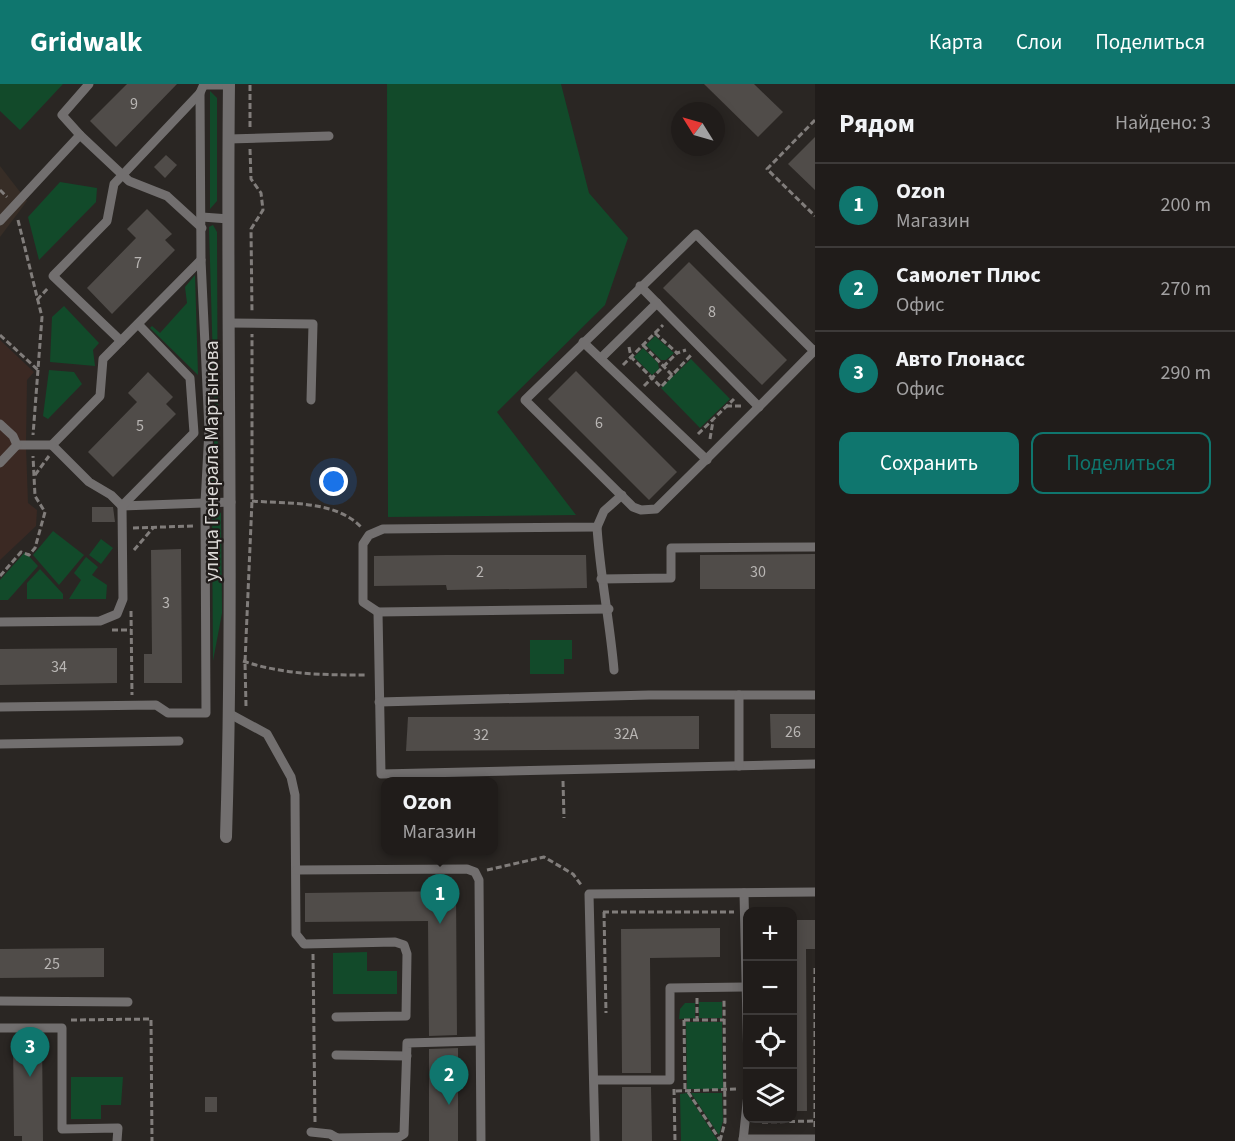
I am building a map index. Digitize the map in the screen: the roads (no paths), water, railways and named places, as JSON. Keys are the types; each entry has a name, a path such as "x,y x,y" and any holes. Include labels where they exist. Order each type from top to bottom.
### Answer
{"street":[{"name":"улица Генерала Мартынова","path":"226,837 230,714 231,502 229,85"}],"lane":[{"path":"89,84 62,115 122,176 167,196 202,228"},
{"path":"121,342 53,276 106,221 114,184 203,87 229,85"},
{"path":"0,707 156,705 168,713 206,713 205,503 209,430 201,260 203,87"},
{"path":"0,221 80,135"},
{"path":"228,139 329,136"},
{"path":"202,217 229,219"},
{"path":"696,234 815,351 656,509 641,510 622,495 525,400 640,286 696,234"},
{"path":"53,447 100,396 103,360 201,260"},
{"path":"640,286 759,407"},
{"path":"602,357 657,303"},
{"path":"230,323 313,324 311,400"},
{"path":"0,622 100,621 117,614 123,599 122,506 194,433 190,378 138,324"},
{"path":"583,342 602,357 707,460"},
{"path":"192,405 207,403"},
{"path":"0,424 13,436 17,445"},
{"path":"17,445 53,447 89,482 111,495 122,506 231,502"},
{"path":"0,463 17,445"},
{"path":"614,670 609,609 601,579 597,527 604,511 622,495"},
{"path":"597,527 383,529 369,535 363,544 363,602 378,612 609,609"},
{"path":"601,579 671,578 671,548 815,547"},
{"path":"378,612 381,774 815,764"},
{"path":"380,702 649,695 815,695"},
{"path":"739,695 739,766"},
{"path":"230,714 267,734 291,777 296,795 296,934 304,944 395,942 404,945 407,954 406,1016 336,1017"},
{"path":"0,744 179,741"},
{"path":"297,870 467,869 475,872 479,880 481,1141"},
{"path":"595,1141 589,894 815,892"},
{"path":"744,893 745,961"},
{"path":"595,1080 670,1080 670,988 743,987"},
{"path":"0,1001 128,1002"},
{"path":"0,1028 62,1028 62,1129 118,1128 117,1141"},
{"path":"313,1132 337,1140 399,1137 404,1134 408,1043 479,1041"},
{"path":"336,1055 407,1056"},
{"path":"744,1123 742,1140 815,1139"}],"place":[{"name":"Ozon","path":"440,924"},
{"name":"Авто Глонасс","path":"30,1077"},
{"name":"Самолет Плюс","path":"449,1105"}]}
